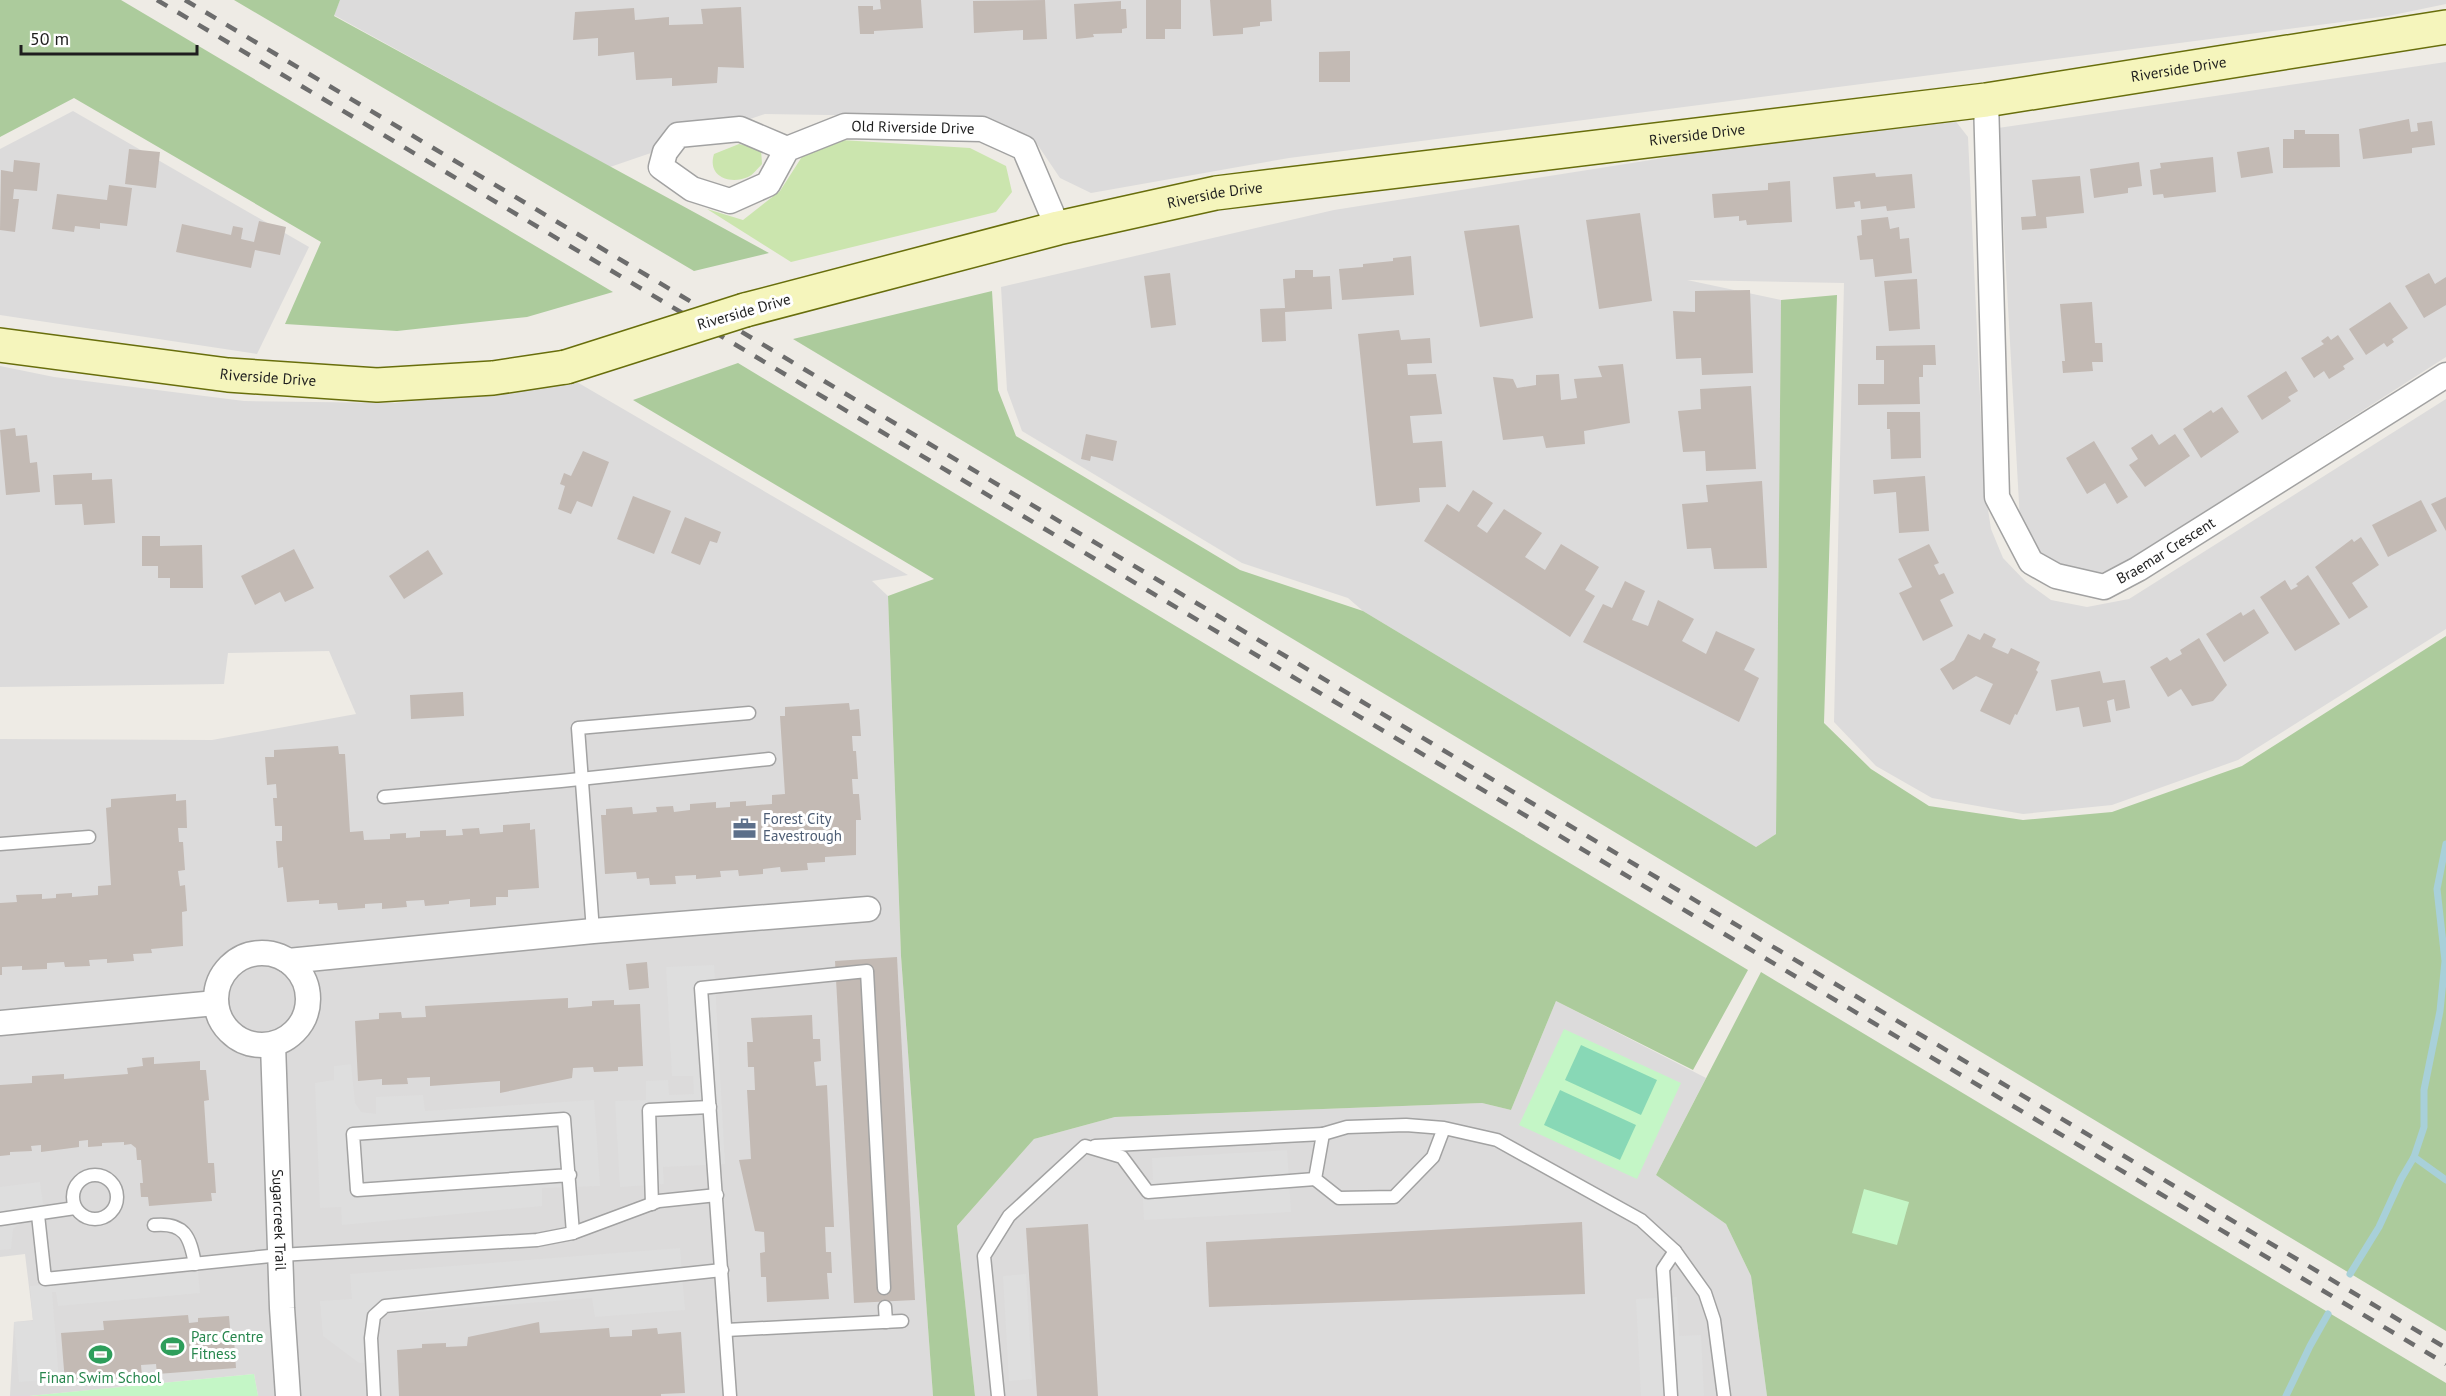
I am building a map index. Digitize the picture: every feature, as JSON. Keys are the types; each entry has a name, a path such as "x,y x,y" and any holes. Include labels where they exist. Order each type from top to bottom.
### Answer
{"main road":[{"name":"Riverside Drive","path":"0,345 228,375 377,385 494,378 566,367 745,310 1058,228 1216,194 1986,100 2446,27"}],"street":[{"name":"Braemar Crescent","path":"1986,100 1997,497 2031,562 2056,576 2104,587 2148,563 2446,375"},
{"name":"Old Riverside Drive","path":"786,148 845,126 982,129 1024,148 1058,228"},
{"path":"740,129 786,148 768,184 730,201 692,189 661,167 665,152 678,135 740,129"},
{"path":"288,961 868,909"},
{"path":"269,953 288,961 302,975 309,995 306,1015 296,1032 279,1043 259,1046 242,1042 228,1032 219,1017 216,1004 218,986 224,972 235,961 249,954 269,953"},
{"path":"0,1023 216,1004"},
{"name":"Sugarcreek Trail","path":"273,1044 280,1255 288,1396"}],"lane":[{"path":"593,932 578,728 748,713"},
{"path":"384,798 769,759"},
{"path":"0,844 89,837"},
{"path":"730,1396 702,988 867,971 884,1288"},
{"path":"652,1203 649,1110 710,1107"},
{"path":"570,1175 357,1190 353,1134 564,1119 570,1175 573,1233"},
{"path":"998,1396 984,1256 1010,1216 1085,1146 1323,1134 1347,1127 1406,1125 1444,1128 1497,1140 1641,1220 1675,1251 1705,1293 1714,1320 1724,1396"},
{"path":"1085,1146 1122,1158 1148,1192 1315,1179 1339,1198 1394,1197 1433,1157 1444,1128"},
{"path":"1315,1179 1323,1134"},
{"path":"38,1215 45,1279 280,1255 537,1240 573,1233 652,1203 717,1195"},
{"path":"0,1219 75,1208"},
{"path":"154,1225 162,1223 183,1230 191,1243 195,1264"},
{"path":"1671,1396 1663,1269 1675,1251"},
{"path":"374,1396 371,1338 374,1316 385,1306 722,1270"},
{"path":"885,1307 886,1322"},
{"path":"726,1330 902,1321"}],"shaded area":[{"path":"340,0 2446,0 2446,4 2388,16 1289,158 1091,193 1060,178 1035,141 1002,127 954,117 765,114 610,167 334,15"},
{"path":"2446,62 2446,357 2127,562 2098,574 2066,568 2039,551 2020,521 1998,128"},
{"path":"73,111 309,247 257,354 0,315 0,149"},
{"path":"1954,119 1968,137 1984,483 1991,529 2003,558 2026,582 2051,600 2087,607 2129,599 2446,399 2446,629 2238,760 2112,805 2023,814 1932,798 1876,766 1834,722 1844,283 1687,280 1781,300 1776,834 1756,847 1363,611 1348,598 1242,563 1022,431 1007,390 1001,287 1334,210 1670,157 1669,150"},
{"path":"0,366 54,377 244,401 395,403 487,393 570,378 908,575 872,581 888,596 901,956 933,1396 258,1396 254,1374 10,1396 14,1322 33,1320 25,1254 0,1257 0,739 212,740 356,714 329,651 228,653 224,684 0,687"},
{"path":"714,965 725,1164 663,1167 664,1184 620,1187 615,1101 646,1100 646,1081 668,1080 669,1095 694,1094 693,1076 672,1076 666,967"},
{"path":"1556,1001 1706,1078 1656,1175 1726,1224 1751,1276 1767,1396 975,1396 957,1226 1034,1139 1115,1117 1482,1103 1511,1110"},
{"path":"351,1064 355,1103 361,1112 376,1114 376,1097 423,1095 425,1111 594,1100 600,1186 542,1188 542,1206 342,1225 341,1207 320,1208 315,1083 334,1080 334,1066"},
{"path":"1287,1150 1291,1212 1144,1220 1142,1180 1153,1180 1152,1158"},
{"path":"40,1182 43,1204 13,1229 11,1249 0,1250 0,1187"},
{"path":"680,1248 685,1310 595,1317 592,1298 377,1315 380,1362 359,1363 323,1336 320,1301 352,1299 350,1274"},
{"path":"198,1272 200,1293 58,1306 56,1292 52,1292 59,1379 19,1382 14,1322 33,1321 30,1286"},
{"path":"1026,1274 1032,1379 1009,1381 1003,1276"},
{"path":"1677,1297 1679,1336 1701,1335 1704,1396 1641,1396 1636,1299"}],"green space":[{"path":"0,0 121,0 613,292 527,317 397,331 285,324 321,242 74,98 0,137"},
{"path":"234,0 340,0 334,16 769,253 694,271"},
{"path":"841,140 970,148 1006,166 1012,192 996,212 791,262 707,209 743,220 780,191 805,152"},
{"path":"739,144 761,149 762,164 748,177 734,180 721,177 714,168 714,154"},
{"path":"992,291 998,390 1016,436 1240,570 1363,611 1756,847 1776,834 1781,300 1837,295 1824,723 1871,769 1929,806 2023,820 2112,812 2242,766 2446,636 2446,1331 793,339"},
{"path":"738,363 1748,970 1693,1070 1556,1001 1511,1110 1482,1103 1115,1117 1034,1139 957,1226 975,1396 933,1396 901,956 888,596 934,579 633,400"},
{"path":"1761,972 2446,1383 2446,1396 1767,1396 1751,1276 1726,1224 1656,1175"},
{"path":"1564,1029 1681,1083 1637,1179 1519,1125"},
{"path":"1581,1045 1657,1080 1641,1115 1565,1080"},
{"path":"1560,1090 1636,1125 1620,1160 1544,1125"},
{"path":"1864,1189 1909,1202 1897,1245 1852,1233"},
{"path":"254,1374 258,1396 29,1396"}],"building":[{"path":"880,0 921,0 923,28 860,34 858,6 873,6 873,10 881,9"},
{"path":"1045,0 1047,39 1023,40 1023,30 974,33 973,1"},
{"path":"1146,0 1181,0 1181,29 1165,29 1165,39 1146,39"},
{"path":"1210,0 1271,0 1272,21 1260,22 1260,26 1243,28 1243,34 1213,36"},
{"path":"1121,1 1121,9 1126,9 1127,28 1122,29 1122,33 1093,34 1094,37 1076,39 1074,4"},
{"path":"741,7 744,68 718,67 717,83 672,86 672,78 636,80 634,52 598,56 598,38 573,40 575,12 634,8 635,20 669,17 669,25 703,24 701,9"},
{"path":"1350,51 1350,82 1319,82 1319,52"},
{"path":"2409,119 2411,132 2418,131 2417,123 2432,121 2435,145 2412,148 2412,153 2363,159 2359,129"},
{"path":"2294,130 2305,130 2305,134 2339,134 2340,167 2283,168 2283,139 2294,139"},
{"path":"2269,147 2273,173 2241,178 2237,152"},
{"path":"129,149 160,152 156,188 125,184"},
{"path":"2213,157 2216,192 2164,198 2163,194 2153,195 2150,170 2161,168 2160,163"},
{"path":"14,160 40,163 37,191 14,189 13,199 19,199 15,232 0,230 1,170 13,172"},
{"path":"2139,162 2142,186 2128,188 2128,193 2094,198 2090,169"},
{"path":"1875,173 1876,177 1912,174 1915,208 1887,211 1886,206 1861,209 1860,201 1854,202 1855,207 1836,209 1833,177"},
{"path":"2080,176 2084,213 2046,217 2047,228 2022,230 2021,217 2036,216 2032,180"},
{"path":"1790,181 1792,222 1747,225 1746,220 1739,221 1739,216 1714,218 1712,194 1768,190 1768,183"},
{"path":"109,185 132,188 127,226 100,223 100,229 75,226 74,232 52,229 57,194 107,200"},
{"path":"1640,213 1652,301 1599,309 1586,220"},
{"path":"1888,217 1890,229 1899,227 1900,239 1909,238 1912,273 1875,277 1873,259 1860,260 1857,236 1862,235 1861,220"},
{"path":"259,221 286,227 280,255 255,250 251,268 176,252 182,224 231,235 233,226 243,228 241,239 254,242"},
{"path":"1519,225 1533,318 1480,327 1464,231"},
{"path":"1411,256 1414,295 1342,300 1339,269 1363,267 1363,264 1393,261 1393,258"},
{"path":"1295,270 1313,270 1313,277 1330,276 1332,309 1285,312 1286,341 1262,342 1260,309 1285,308 1283,279 1295,278"},
{"path":"1170,273 1176,325 1151,328 1144,276"},
{"path":"2429,273 2435,284 2446,277 2446,305 2424,318 2405,286"},
{"path":"1917,279 1920,329 1889,331 1884,281"},
{"path":"1750,290 1753,373 1702,375 1701,358 1676,359 1673,311 1695,312 1695,291"},
{"path":"2092,302 2095,343 2102,343 2103,362 2092,362 2093,371 2063,373 2062,361 2065,361 2060,304"},
{"path":"2390,302 2408,328 2392,339 2394,342 2387,347 2384,343 2366,355 2349,329"},
{"path":"1399,330 1401,340 1430,338 1432,363 1407,364 1408,375 1436,374 1442,414 1410,416 1413,443 1442,441 1446,487 1419,488 1420,502 1376,506 1358,334"},
{"path":"2338,335 2354,359 2343,366 2345,369 2329,379 2324,371 2314,378 2301,358 2324,344 2321,341 2328,336 2331,340"},
{"path":"1935,345 1936,365 1923,365 1923,377 1919,377 1920,404 1858,405 1858,384 1884,384 1884,360 1876,360 1876,346"},
{"path":"1623,364 1630,423 1584,431 1585,444 1546,448 1543,436 1503,440 1493,377 1513,379 1517,388 1536,385 1536,375 1559,374 1561,400 1577,398 1574,379 1602,377 1598,366"},
{"path":"2286,371 2298,391 2288,397 2291,401 2262,420 2247,396"},
{"path":"1751,386 1756,469 1706,471 1705,451 1683,452 1678,411 1701,409 1700,389"},
{"path":"2222,407 2239,432 2201,458 2183,429 2211,410 2213,413"},
{"path":"1887,412 1920,412 1921,458 1891,459"},
{"path":"15,428 16,436 27,435 30,463 37,462 40,492 6,495 0,430"},
{"path":"1086,434 1117,441 1113,461 1091,456 1090,461 1081,459"},
{"path":"2152,434 2159,445 2175,434 2190,456 2145,487 2129,465 2138,459 2131,448"},
{"path":"2094,441 2128,497 2117,504 2105,483 2087,494 2066,458"},
{"path":"583,451 609,462 592,507 577,501 571,514 558,509 565,486 560,484 564,473 571,476"},
{"path":"92,473 92,480 112,479 115,523 84,525 82,504 55,505 53,475"},
{"path":"1925,476 1929,531 1899,533 1896,492 1874,494 1873,480"},
{"path":"1762,481 1767,568 1714,569 1711,548 1687,549 1682,504 1708,502 1706,485"},
{"path":"1473,490 1493,503 1477,526 1487,533 1504,509 1542,533 1525,557 1545,570 1561,544 1599,567 1585,590 1595,596 1570,637 1424,541 1447,504 1459,512"},
{"path":"633,496 671,511 654,554 617,539"},
{"path":"2446,497 2446,531 2431,504"},
{"path":"2421,500 2437,531 2388,557 2372,525"},
{"path":"685,517 721,532 717,543 710,541 700,565 671,553"},
{"path":"142,536 160,536 160,546 202,545 203,588 170,588 170,578 158,578 158,566 142,566"},
{"path":"2361,537 2379,565 2352,583 2368,607 2349,619 2315,567 2352,539 2354,542"},
{"path":"1929,544 1939,563 1934,565 1939,575 1944,573 1954,593 1940,600 1953,626 1923,641 1899,593 1912,587 1898,559"},
{"path":"294,549 314,588 285,602 280,592 255,605 241,576"},
{"path":"428,550 443,574 404,599 389,576"},
{"path":"2308,575 2340,624 2295,651 2260,597 2285,580 2291,590"},
{"path":"1625,581 1645,591 1632,620 1648,626 1658,600 1694,619 1682,641 1706,654 1716,631 1755,649 1744,670 1759,678 1739,722 1583,642 1603,604 1612,608"},
{"path":"2254,609 2269,633 2224,662 2206,634 2241,612 2243,616"},
{"path":"1984,633 1996,639 1992,647 2008,654 2011,648 2040,662 2036,670 2038,672 2010,725 1980,711 1993,684 1976,676 1953,690 1940,669 1954,660 1968,634 1980,640"},
{"path":"2199,638 2227,685 2213,701 2192,706 2181,689 2168,697 2150,667 2167,657 2170,661 2182,654 2180,650"},
{"path":"2100,671 2103,683 2125,680 2130,708 2116,711 2114,699 2107,701 2111,722 2083,727 2079,707 2056,711 2051,680"},
{"path":"463,692 464,716 411,719 410,695"},
{"path":"849,703 850,710 859,709 861,736 852,736 853,751 856,751 858,779 852,779 853,794 859,794 861,820 856,820 856,855 825,857 825,862 807,863 808,870 781,872 780,867 763,869 763,874 739,876 738,870 720,871 721,877 696,879 696,875 675,876 676,884 650,885 649,878 637,879 636,872 605,874 601,815 606,815 606,809 632,807 633,814 657,812 656,807 673,806 674,812 690,810 690,804 716,802 716,808 730,807 730,802 746,801 746,806 772,804 772,795 785,794 780,716 785,716 785,707"},
{"path":"338,746 339,754 345,754 350,832 363,831 364,840 390,839 390,834 406,833 406,838 420,837 420,831 446,830 446,836 463,835 462,829 479,828 480,834 503,832 503,825 530,823 530,830 535,829 539,888 508,890 508,897 496,897 496,905 470,907 470,899 425,906 424,900 406,901 407,907 382,909 382,903 365,904 365,908 338,910 337,903 319,904 319,900 287,902 283,867 278,868 276,841 282,841 282,826 275,826 273,798 277,798 276,784 267,785 265,757 274,757 274,750"},
{"path":"176,794 176,801 186,800 187,828 178,828 179,842 183,842 185,870 178,871 180,886 185,885 187,911 182,912 183,946 151,949 152,953 133,954 134,961 107,963 107,959 89,960 90,966 65,967 64,962 47,963 47,969 22,970 22,966 2,967 2,975 0,975 0,903 17,902 16,895 42,894 42,899 56,898 56,894 72,893 72,897 98,895 98,886 111,885 106,808 111,807 111,799"},
{"path":"897,957 915,1300 854,1303 835,961"},
{"path":"647,962 649,988 629,990 626,964"},
{"path":"568,998 568,1008 592,1006 592,1001 614,1000 614,1005 640,1004 643,1066 618,1067 618,1071 594,1072 593,1067 573,1068 572,1078 500,1093 500,1081 430,1086 430,1077 407,1078 408,1084 382,1085 382,1079 358,1081 355,1021 379,1019 379,1013 401,1012 402,1018 426,1017 425,1006"},
{"path":"812,1015 813,1039 820,1039 821,1061 814,1062 816,1086 827,1085 834,1227 825,1227 826,1252 831,1252 832,1273 827,1273 829,1299 767,1302 766,1277 761,1277 760,1253 765,1252 764,1232 755,1231 739,1160 751,1159 747,1090 755,1090 754,1067 748,1067 747,1042 753,1042 751,1018"},
{"path":"154,1057 154,1064 200,1061 200,1070 206,1070 209,1100 204,1101 208,1163 214,1163 216,1193 211,1193 212,1201 149,1206 148,1197 141,1197 140,1183 143,1183 141,1160 137,1160 136,1148 131,1144 124,1145 124,1142 102,1143 102,1146 88,1147 88,1140 79,1141 79,1147 41,1152 41,1145 31,1146 32,1151 10,1152 10,1155 0,1156 0,1085 32,1083 32,1076 64,1074 64,1079 128,1074 127,1068 143,1066 142,1058"},
{"path":"1582,1222 1585,1294 1209,1307 1206,1242"},
{"path":"1088,1224 1098,1396 1037,1396 1026,1228"},
{"path":"188,1315 189,1323 198,1322 198,1318 229,1316 231,1339 234,1339 236,1368 157,1374 156,1364 141,1365 142,1377 65,1382 61,1333 104,1330 103,1321"},
{"path":"539,1322 540,1333 609,1328 610,1337 632,1336 632,1330 657,1328 658,1334 681,1332 685,1393 661,1394 661,1396 399,1396 397,1350 422,1348 422,1344 446,1343 446,1347 467,1346 468,1337"}],"waterway":[{"path":"2350,1274 2379,1227 2414,1157 2424,1127 2424,1090 2440,1011 2445,961 2437,889 2446,844"},
{"path":"2414,1157 2446,1180"},
{"path":"2286,1396 2328,1314"}],"railway":[{"path":"157,0 2446,1364"},
{"path":"185,0 2446,1348"}],"place":[{"name":"Forest City Eavestrough","path":"745,828"},
{"name":"Parc Centre Fitness","path":"173,1346"},
{"name":"Finan Swim School","path":"100,1354"}]}
